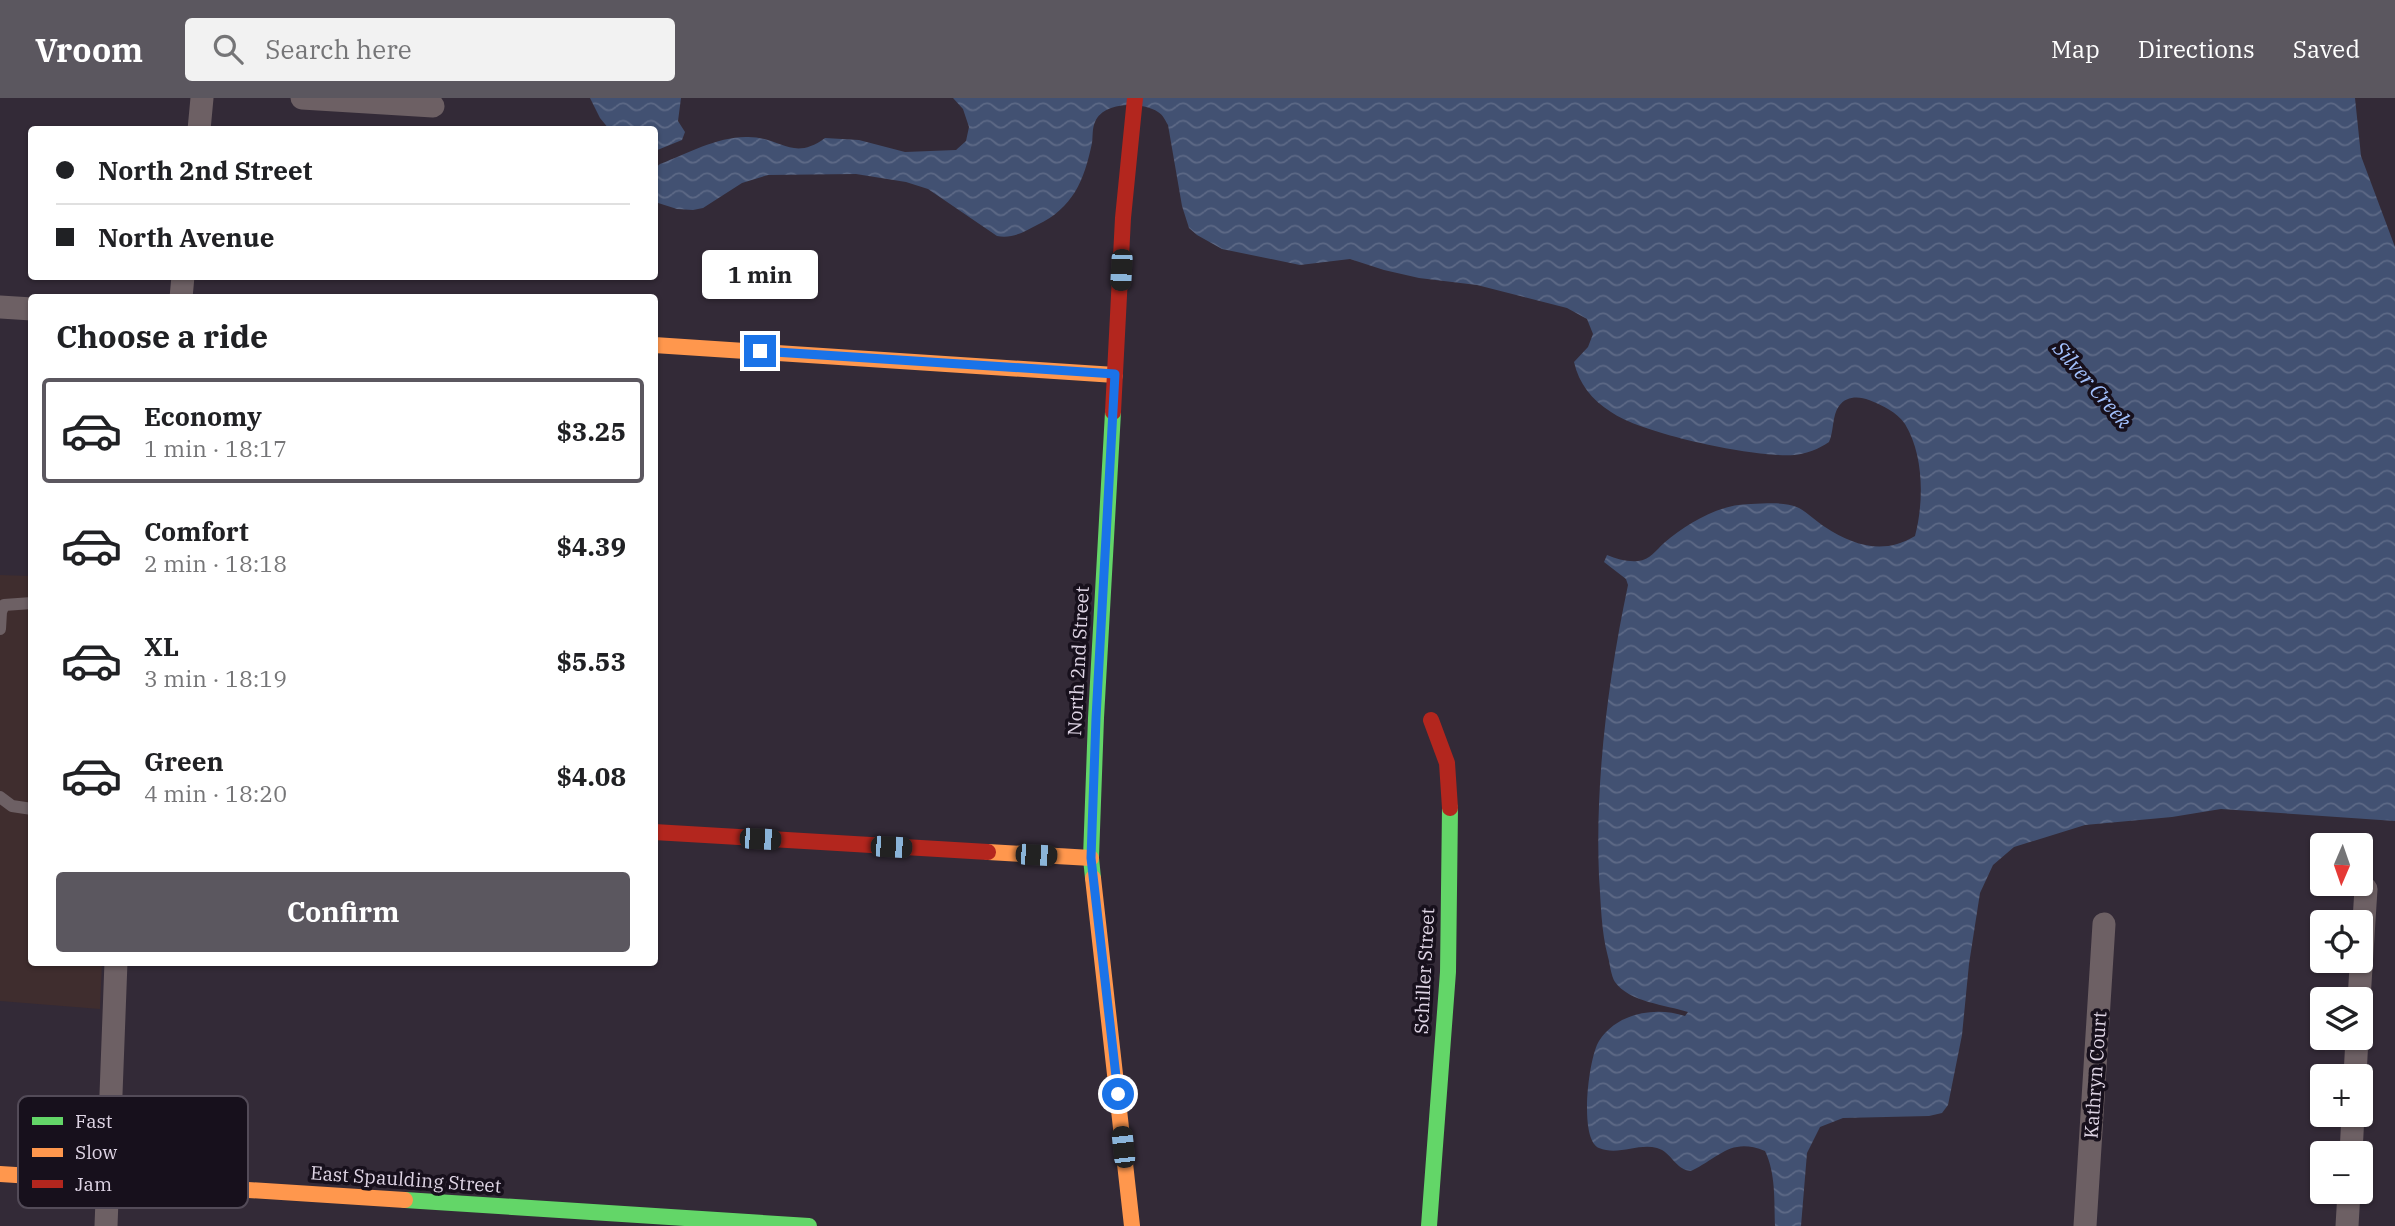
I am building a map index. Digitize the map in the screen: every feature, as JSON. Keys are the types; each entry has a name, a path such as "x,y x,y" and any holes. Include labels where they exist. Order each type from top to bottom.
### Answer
{"street":[{"path":"199,126 202,98"},
{"path":"302,98 433,106"},
{"name":"North 2nd Street","path":"1132,1226 1091,858 1123,218 1136,98"},
{"path":"0,307 28,309"},
{"path":"658,345 1115,374"},
{"name":"Schiller Street","path":"1429,1226 1448,972 1450,787 1447,763 1431,720"},
{"path":"658,832 1091,858"},
{"path":"2360,987 2366,896"},
{"name":"Kathryn Court","path":"2085,1226 2104,925"},
{"path":"111,1096 116,966"},
{"name":"East Spaulding Street","path":"0,1174 18,1175"},
{"name":"East Spaulding Street","path":"248,1189 809,1226"},
{"path":"2347,1226 2348,1204"},
{"path":"106,1226 107,1208"}],"lane":[{"path":"0,629 4,605 28,604"},
{"path":"0,797 12,806 28,808"}],"shaded area":[{"path":"0,575 28,576 28,966 102,966 100,1009 0,1001"}],"water":[{"path":"590,98 681,98 678,121 685,132 682,140 658,150 658,126 607,126"},
{"name":"Silver Creek","path":"953,98 2355,98 2361,156 2395,247 2395,821 2221,809 2172,817 2085,825 2014,847 1993,865 1980,893 1962,1035 1948,1105 1942,1113 1929,1116 1843,1118 1820,1127 1807,1153 1801,1226 1775,1226 1773,1178 1765,1151 1753,1147 1734,1147 1691,1171 1681,1168 1657,1148 1613,1151 1599,1148 1589,1130 1587,1097 1592,1063 1599,1041 1616,1024 1638,1014 1661,1012 1685,1016 1688,1012 1648,1002 1621,989 1613,977 1606,947 1599,877 1601,767 1614,657 1628,585 1626,579 1604,562 1607,555 1630,561 1646,559 1673,536 1704,516 1727,507 1751,504 1775,503 1793,506 1836,534 1869,546 1881,547 1903,542 1915,536 1921,494 1916,450 1905,424 1894,412 1879,404 1853,398 1842,403 1837,410 1829,442 1803,454 1776,455 1700,443 1626,420 1598,402 1587,391 1579,377 1574,362 1588,347 1593,334 1587,319 1567,308 1477,285 1419,278 1350,259 1300,265 1222,249 1197,235 1189,228 1182,206 1168,125 1160,113 1143,106 1124,105 1106,110 1100,115 1094,124 1092,143 1081,181 1068,202 1049,218 1013,236 997,236 928,189 906,182 856,174 768,175 742,183 703,208 693,210 677,209 658,203 658,166 714,142 748,137 804,148 825,138 859,140 905,152 956,150 966,141 969,127 963,109"}],"traffic: fast":[{"path":"1093,878 1091,858 1096,718 1113,412"},
{"path":"1429,1226 1448,972 1450,808"},
{"path":"405,1200 809,1226"}],"traffic: slow":[{"path":"658,345 1115,375"},
{"path":"988,852 1091,858"},
{"path":"1093,878 1132,1226"},
{"path":"0,1174 18,1175"},
{"path":"248,1190 405,1200"}],"traffic: jam":[{"path":"1113,412 1123,218 1135,98"},
{"path":"1431,720 1447,763 1450,808"},
{"path":"658,832 988,852"}],"route":[{"path":"760,351 1115,374 1091,858 1118,1094"}]}
